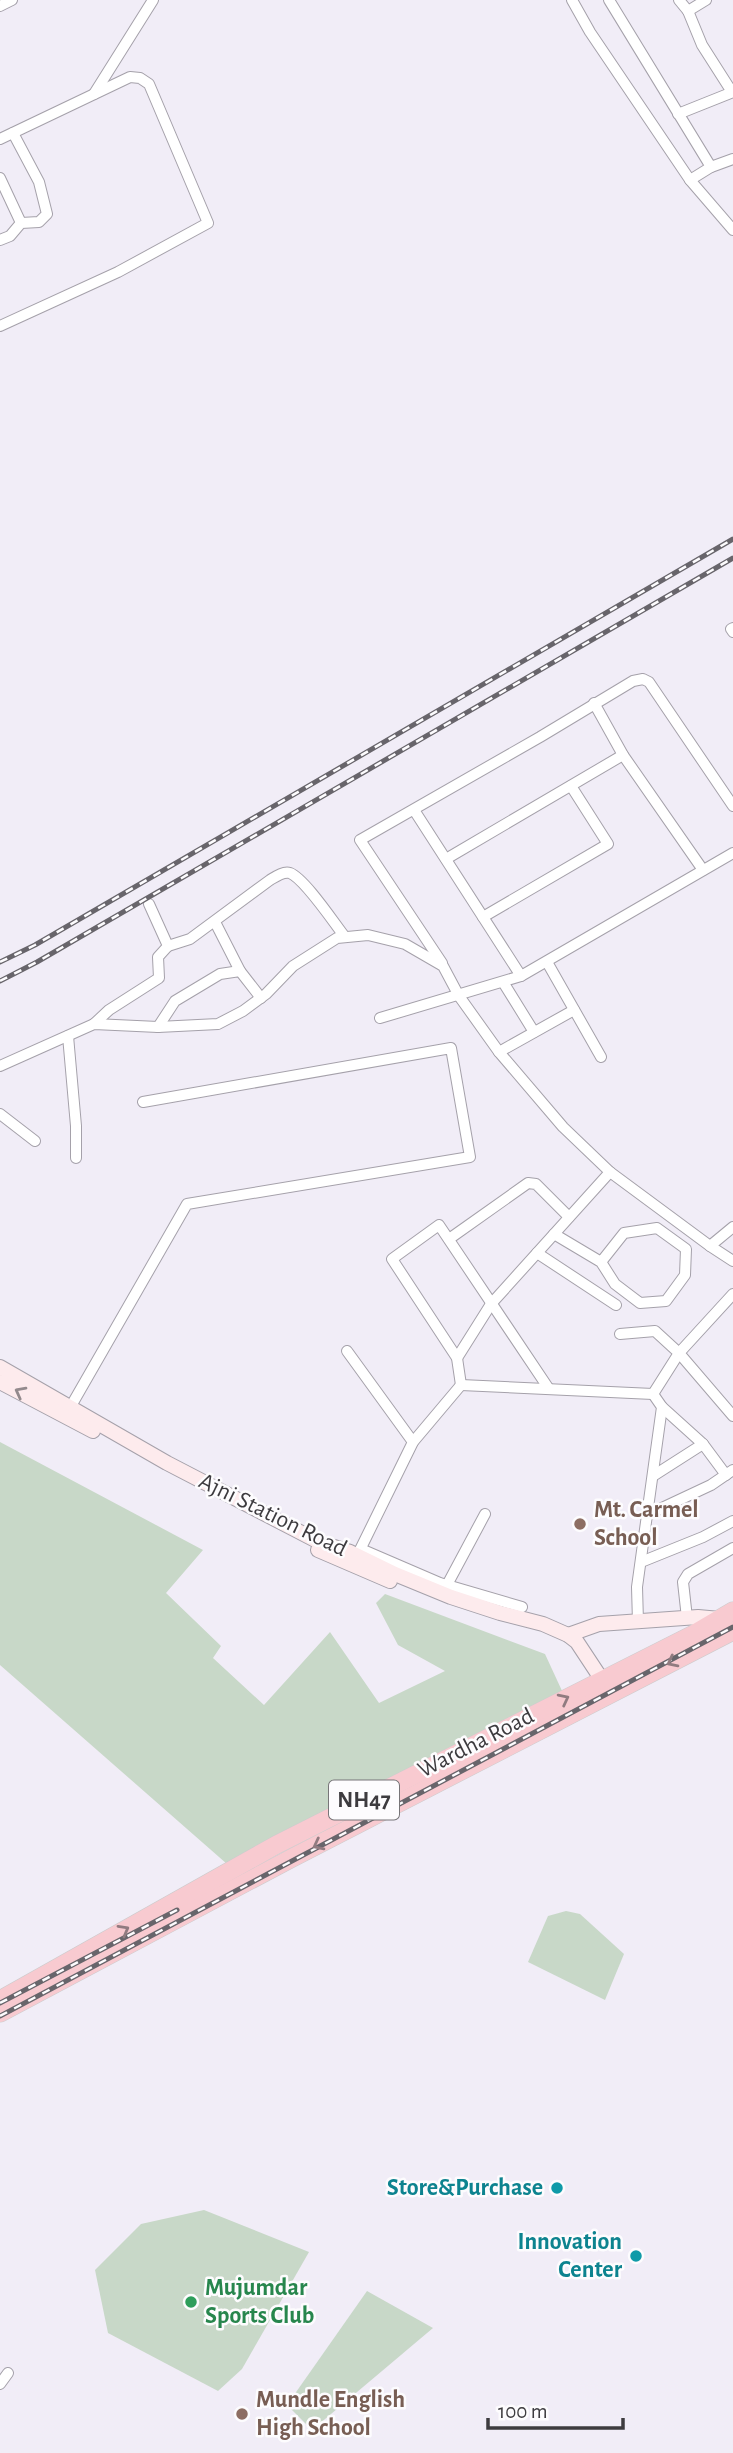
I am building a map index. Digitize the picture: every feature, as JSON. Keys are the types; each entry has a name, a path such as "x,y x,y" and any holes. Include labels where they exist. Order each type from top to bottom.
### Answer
{"highway":[{"name":"Wardha Road","path":"0,2000 276,1845 729,1628"},
{"name":"Wardha Road","path":"0,2013 603,1688"}],"main road":[{"name":"Ajni Station Road","path":"0,1367 73,1412 256,1511 321,1543 357,1557 440,1600 559,1633"},
{"name":"Ajni Station Road","path":"0,1382 73,1412"},
{"path":"603,1688 559,1633 599,1624 687,1618 729,1628"}],"street":[{"path":"0,6 12,0"},
{"path":"94,94 153,0"},
{"path":"572,0 590,32 690,180 733,230"},
{"path":"609,0 711,167"},
{"path":"678,114 732,92 702,45 688,11 679,0"},
{"path":"688,11 706,0"},
{"path":"0,139 130,77 140,78 149,85 208,223 118,272 0,326"},
{"path":"0,240 10,236 21,223 39,222 47,214 39,182 13,133"},
{"path":"690,180 711,167 733,159"},
{"path":"0,178 21,223"},
{"path":"733,806 649,682 643,679 633,681 360,840 443,966 459,996 499,1052 563,1127 610,1172 733,1261"},
{"path":"594,704 623,755 703,870"},
{"path":"446,859 623,755"},
{"path":"483,916 608,844 571,786"},
{"path":"414,810 521,976"},
{"path":"380,1018 521,976 733,853"},
{"path":"0,1066 94,1024 109,1010 159,978 158,957 168,946 190,939 282,873 289,873 301,881 345,937"},
{"path":"149,904 168,946"},
{"path":"215,922 240,971 261,998"},
{"path":"94,1024 158,1027 218,1024 261,998 293,966 337,938 368,935 405,944 443,966"},
{"path":"547,962 601,1057"},
{"path":"158,1027 175,1001 220,974 240,971"},
{"path":"503,982 534,1032"},
{"path":"499,1052 575,1010"},
{"path":"68,1036 76,1158"},
{"path":"73,1412 187,1203 470,1157 451,1048 143,1102"},
{"path":"0,1114 35,1141"},
{"path":"457,1358 491,1304 610,1172"},
{"path":"449,1240 528,1183 536,1184 569,1217"},
{"path":"522,1607 357,1557 414,1442 461,1385 457,1358 392,1259 439,1225 549,1389"},
{"path":"710,1246 733,1227"},
{"path":"554,1234 601,1262 615,1284 639,1303 666,1301 685,1275 686,1249 657,1228 624,1233 601,1262"},
{"path":"676,1241 685,1228"},
{"path":"537,1252 616,1305"},
{"path":"653,1394 679,1353 733,1294"},
{"path":"621,1334 655,1331 679,1353 731,1411"},
{"path":"347,1351 414,1442"},
{"path":"461,1385 653,1394"},
{"path":"647,1515 711,1485 730,1472 662,1408 653,1394"},
{"path":"638,1622 637,1587 662,1408"},
{"path":"653,1476 703,1444"},
{"path":"447,1585 485,1514"},
{"path":"641,1562 703,1537 733,1521"},
{"path":"687,1618 683,1581 688,1574 733,1548"},
{"path":"0,2384 8,2373"}],"green space":[{"path":"0,1442 203,1550 166,1593 221,1646 213,1658 264,1705 330,1632 379,1703 445,1671 398,1645 376,1603 385,1594 545,1654 563,1693 227,1864 0,1665"},
{"path":"566,1911 580,1914 624,1954 605,2000 528,1962 548,1916"},
{"name":"Mujumdar Sports Club","path":"204,2210 309,2252 242,2369 218,2391 108,2333 95,2270 141,2224"},
{"path":"367,2291 433,2328 312,2430 287,2405"}],"railway":[{"path":"0,962 35,945 733,539"},
{"path":"0,981 733,558"},
{"path":"0,2016 733,1627"},
{"path":"0,2003 177,1910"}],"place":[{"name":"Mt. Carmel School","path":"580,1524"},
{"name":"Store&Purchase","path":"557,2188"},
{"name":"Innovation Center","path":"636,2256"},
{"name":"Mujumdar Sports Club","path":"191,2302"},
{"name":"Mundle English High School","path":"242,2414"}]}
